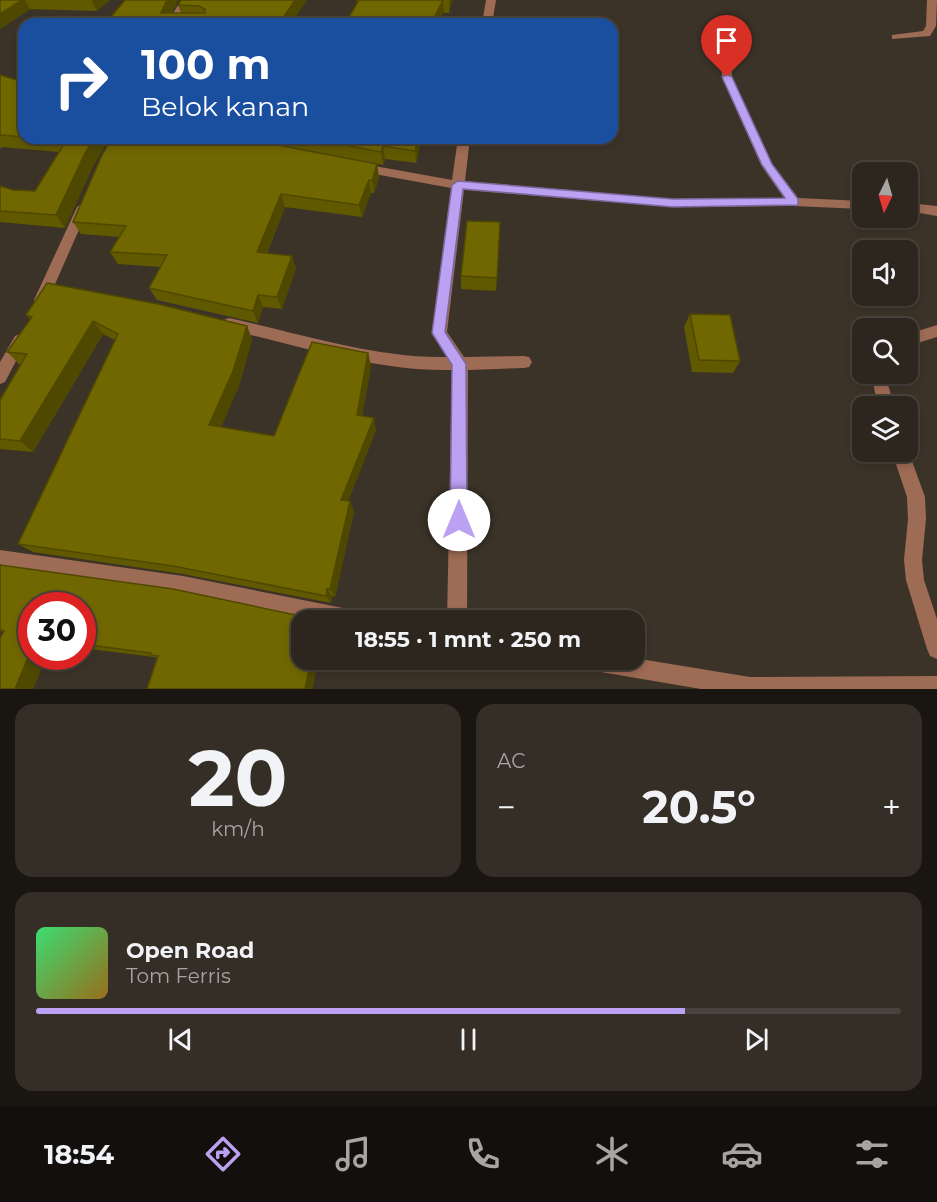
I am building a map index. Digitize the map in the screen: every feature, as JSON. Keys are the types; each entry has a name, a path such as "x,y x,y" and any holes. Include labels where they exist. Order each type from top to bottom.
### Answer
{"street":[{"path":"178,18 186,0"},
{"path":"488,18 491,0"},
{"path":"896,38 926,34 931,26 932,0"},
{"path":"724,44 727,77 745,118 767,165 794,202"},
{"path":"457,610 459,364 439,333 463,144"},
{"path":"347,165 458,185 673,203 794,202 852,205"},
{"path":"0,377 29,322 53,288 86,200"},
{"path":"918,208 937,211"},
{"path":"218,321 323,347 372,356 432,364 524,362"},
{"path":"918,337 937,332"},
{"path":"904,462 916,496 917,519 913,560 915,580 937,649"},
{"path":"0,559 183,585 304,610"},
{"path":"645,669 750,687 937,686"}],"building":[{"path":"0,0 22,0 0,14"},
{"path":"125,0 167,0 161,13 205,13 205,9 199,6 178,5 181,0 295,0 283,18 110,18"},
{"path":"359,0 443,0 434,18 348,18"},
{"path":"0,75 18,80 18,136 0,135"},
{"path":"64,144 91,144 56,215 0,211 0,186 13,190 35,191"},
{"path":"108,144 272,144 377,164 372,181 369,180 359,205 281,194 257,252 292,256 277,297 258,295 253,311 149,288 167,255 110,252 126,226 73,222"},
{"path":"339,144 417,144 415,151 383,146 381,152"},
{"path":"467,221 500,222 497,278 461,276"},
{"path":"47,283 158,304 247,326 233,371 209,425 274,436 312,342 368,353 357,415 374,418 341,500 350,501 330,589 327,589 326,596 173,566 18,544 118,334 93,321 20,441 0,439 0,400 27,354 7,352 32,317 26,315"},
{"path":"690,314 730,315 740,361 699,360"},
{"path":"0,565 173,589 291,614 291,670 309,670 305,689 147,689 158,656 150,655 151,653 96,646 96,592 18,592 18,670 23,670 15,689 0,689 0,638 4,631 0,630"}],"route":[{"path":"459,520 459,364 439,333 458,185 673,203 794,202 767,165 727,77"}]}
